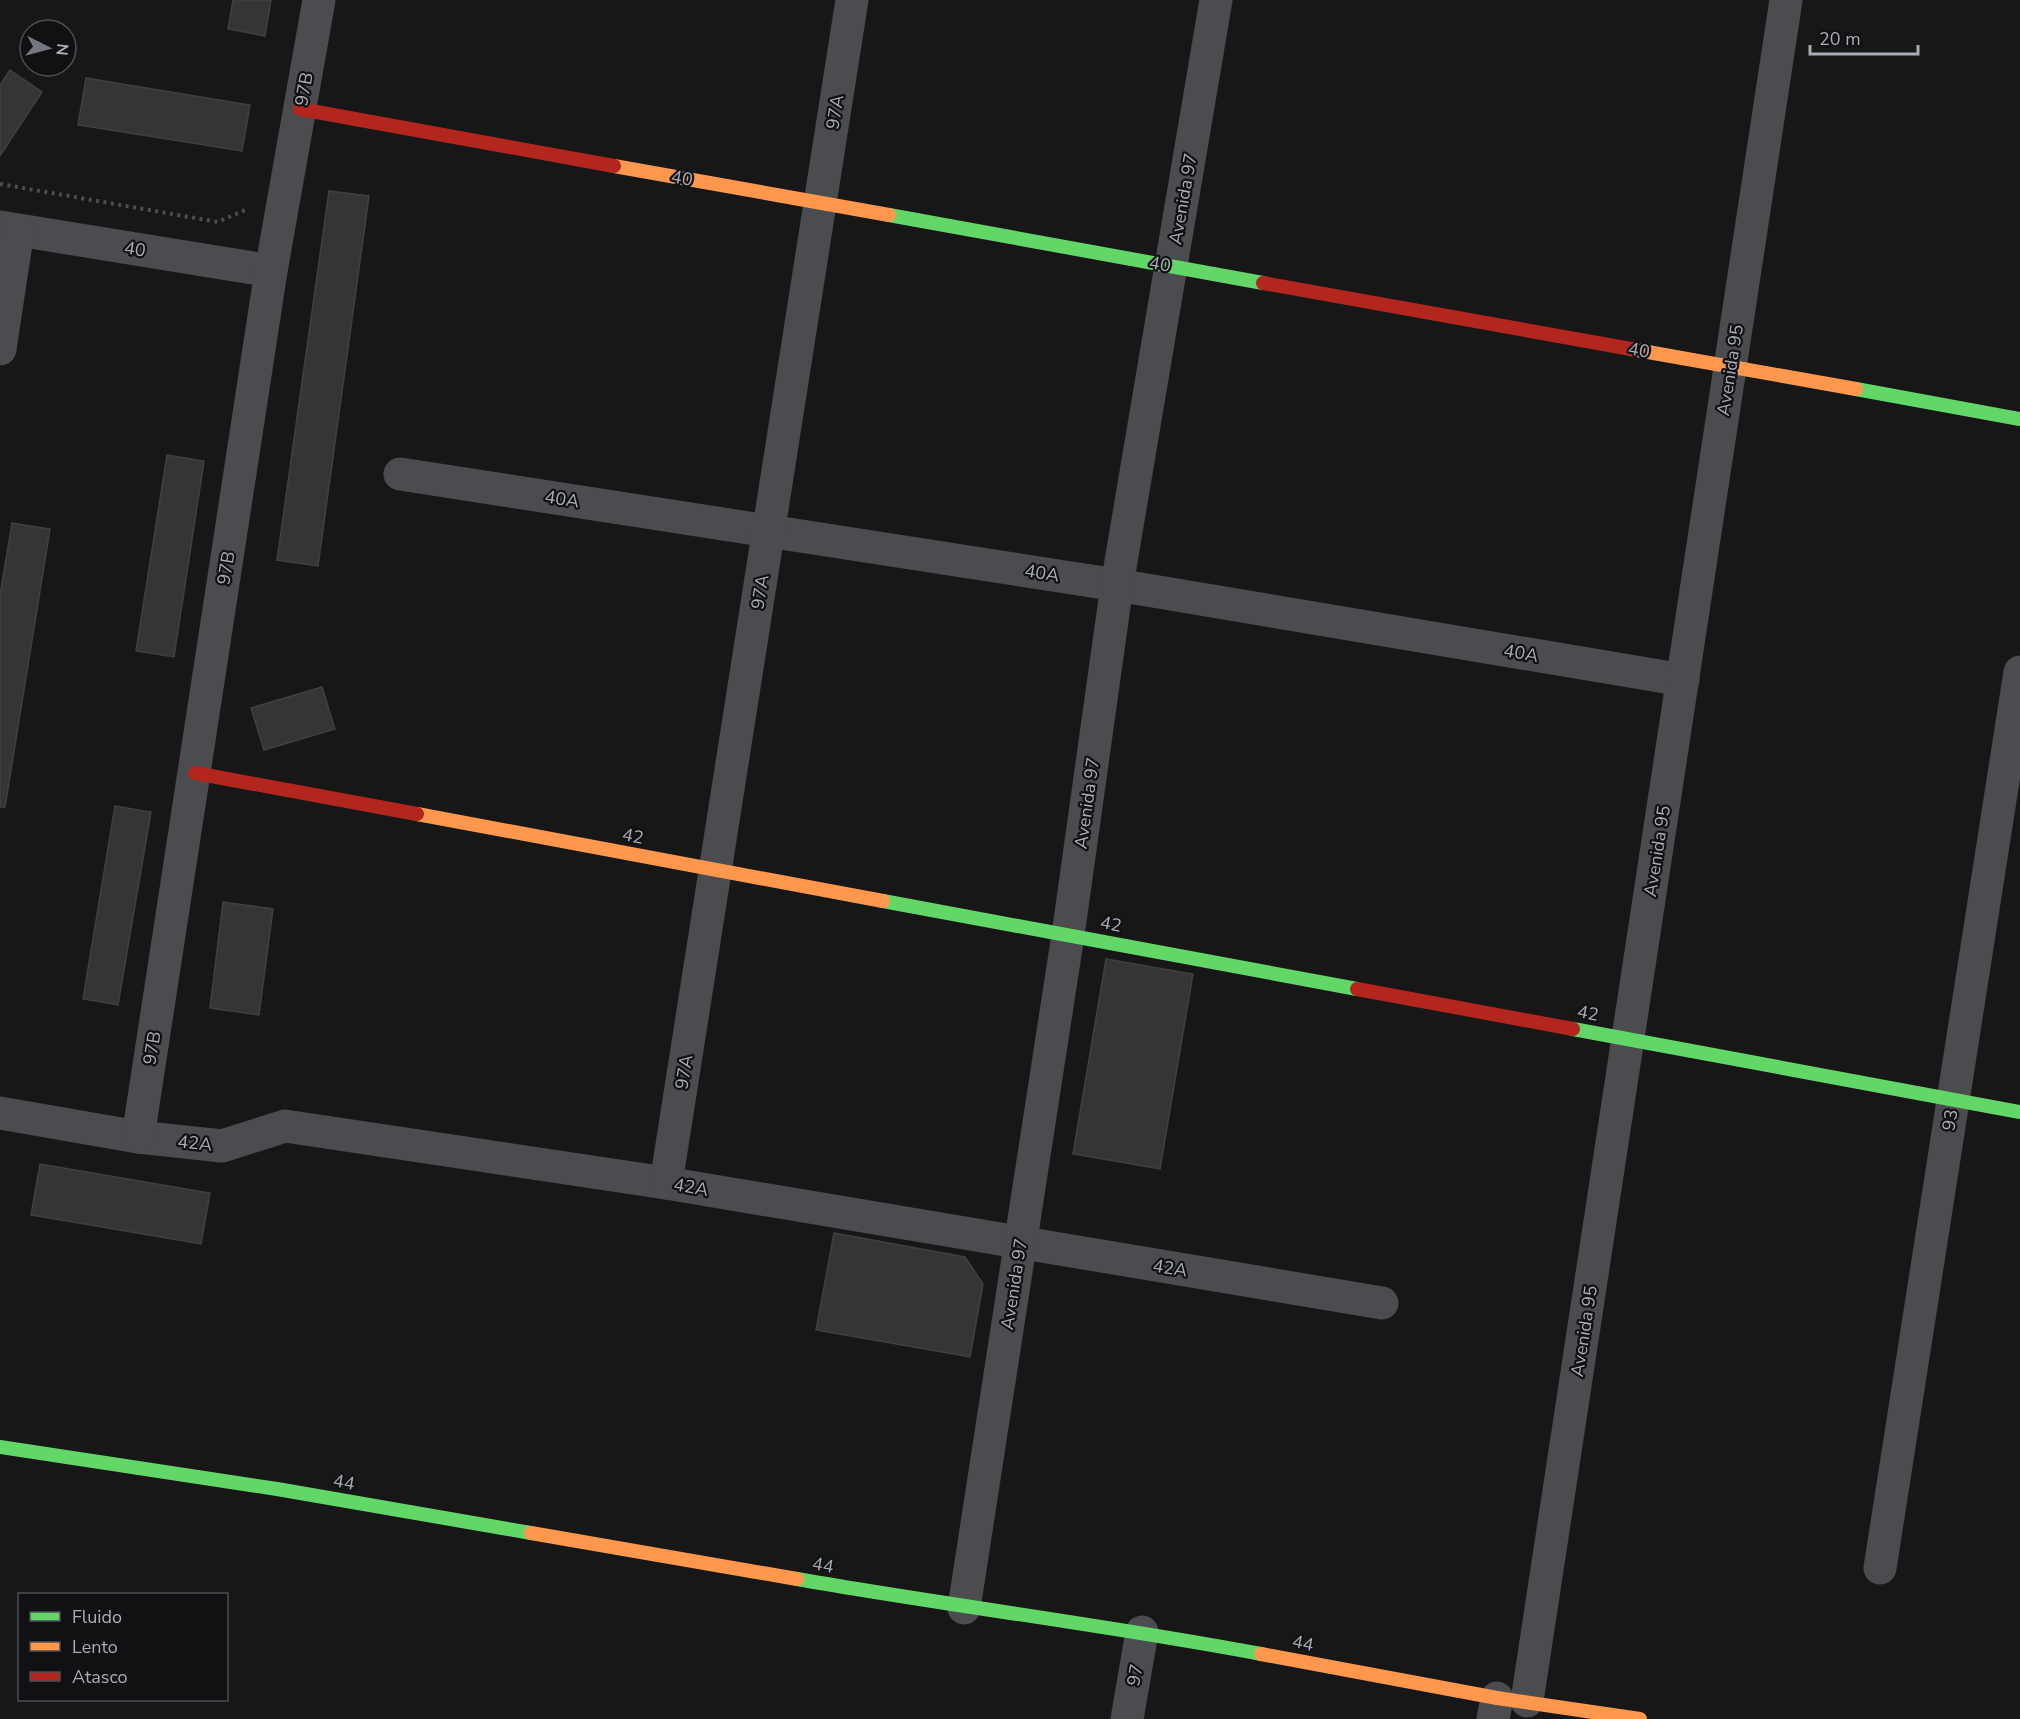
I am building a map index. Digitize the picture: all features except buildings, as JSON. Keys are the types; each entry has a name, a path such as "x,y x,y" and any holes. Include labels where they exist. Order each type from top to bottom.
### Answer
{"street":[{"name":"97B","path":"138,1137 271,271 319,0"},
{"name":"97A","path":"666,1183 852,0"},
{"name":"Avenida 97","path":"964,1608 1068,935 1117,585 1216,0"},
{"name":"Avenida 95","path":"1506,1706 1628,1039 1786,0"},
{"name":"40","path":"300,109 2020,419"},
{"name":"40","path":"9,229 271,271"},
{"path":"0,348 9,229"},
{"name":"40A","path":"400,474 1117,585 1683,680"},
{"name":"93","path":"1880,1569 2020,672"},
{"name":"42","path":"195,773 2020,1112"},
{"name":"42A","path":"0,1113 138,1137 222,1146 285,1126 666,1183 1382,1303"},
{"name":"44","path":"0,1447 277,1489 964,1608 1142,1632 1506,1706 1640,1719"},
{"name":"97","path":"1128,1719 1142,1632"}],"path":[{"path":"0,184 218,222 243,212 250,203"}],"traffic: fast":[{"path":"889,215 1263,283"},
{"path":"1856,389 2020,419"},
{"path":"883,901 1357,989"},
{"path":"1573,1029 2020,1112"},
{"path":"0,1447 277,1489 531,1533"},
{"path":"797,1579 1261,1654"}],"traffic: slow":[{"path":"614,166 889,215"},
{"path":"1631,349 1856,389"},
{"path":"417,814 883,901"},
{"path":"531,1533 797,1579"},
{"path":"1261,1654 1497,1698 1640,1719"}],"traffic: jam":[{"path":"300,109 614,166"},
{"path":"1263,283 1631,349"},
{"path":"195,773 417,814"},
{"path":"1357,989 1573,1029"}]}
